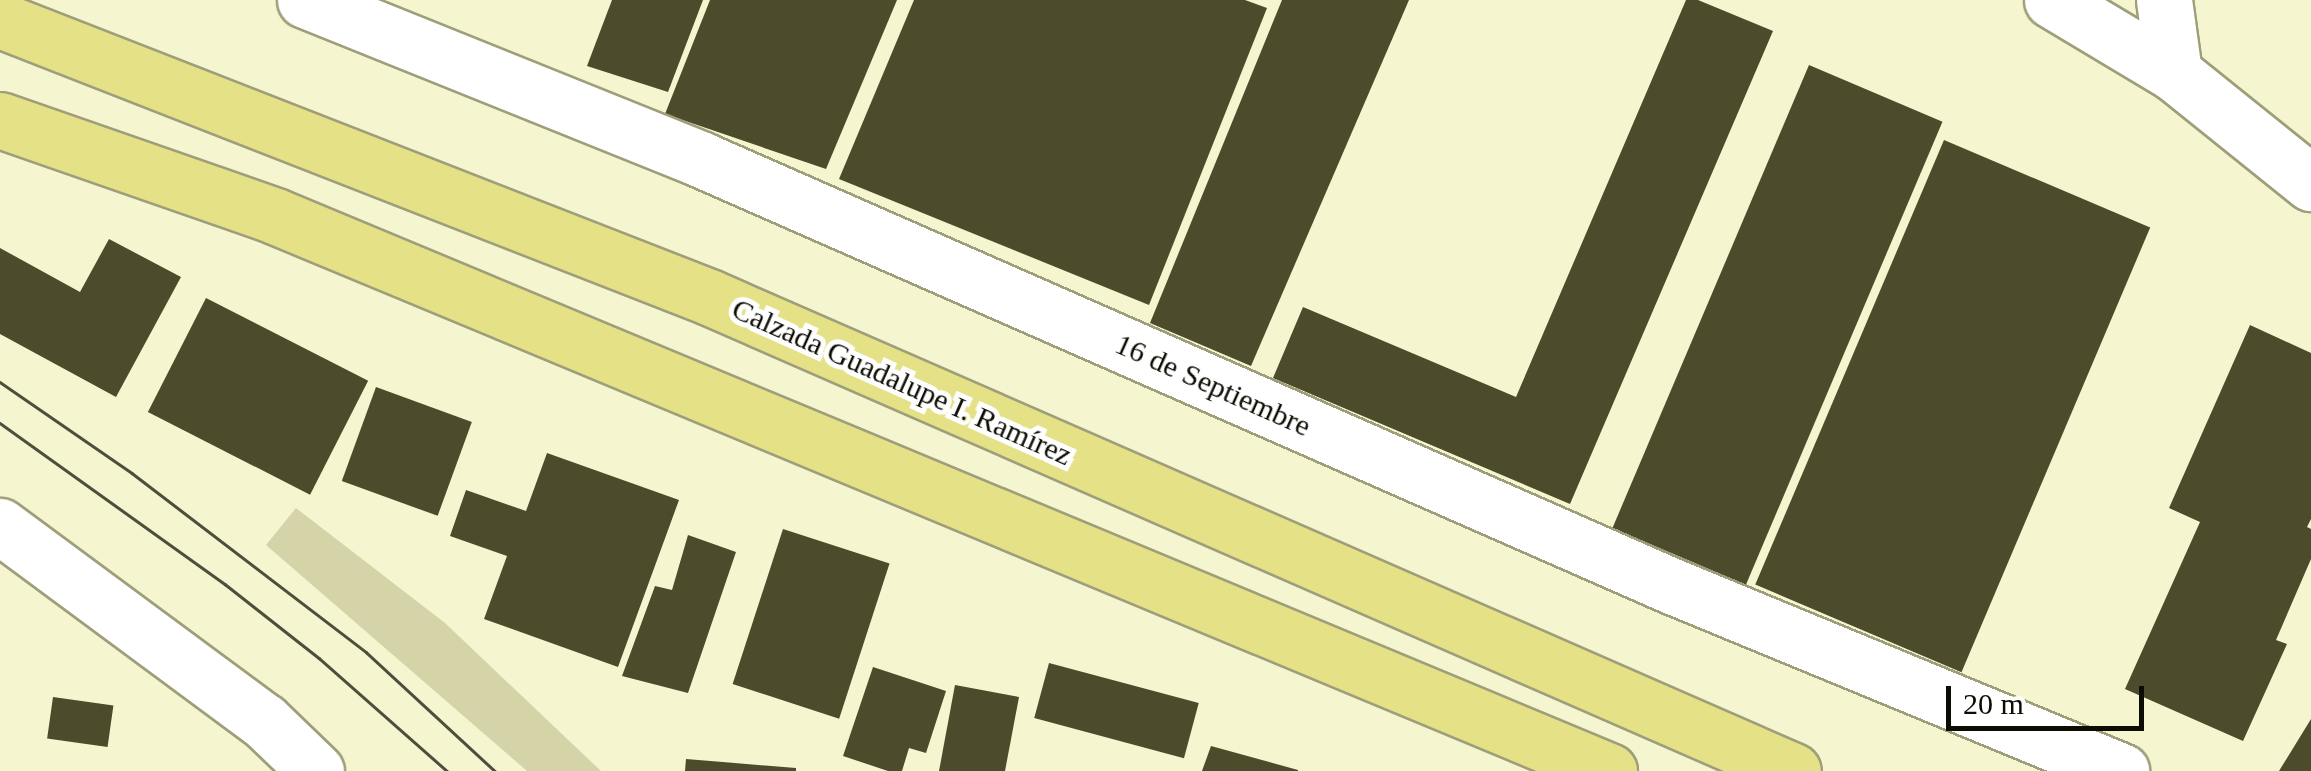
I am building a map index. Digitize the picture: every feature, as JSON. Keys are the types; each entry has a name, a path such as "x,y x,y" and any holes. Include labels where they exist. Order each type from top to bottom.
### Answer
{"main road":[{"name":"Calzada Guadalupe I. Ramírez","path":"0,20 709,297 1793,771"},
{"path":"0,120 274,216 1602,770"}],"street":[{"name":"16 de Septiembre","path":"305,0 700,159 1672,586 2121,771"},
{"path":"2052,0 2174,73 2311,184"},
{"path":"2164,0 2174,73"},
{"path":"0,526 264,721 316,771"}],"green space":[{"path":"296,508 445,623 601,771 527,771 266,545"}],"building":[{"path":"612,0 703,0 668,92 587,66"},
{"path":"710,0 897,0 826,169 665,114"},
{"path":"914,0 1245,0 1267,8 1149,305 839,179"},
{"path":"1282,0 1409,0 1251,366 1150,323"},
{"path":"1686,0 1698,0 1773,31 1570,504 1273,378 1303,307 1516,397"},
{"path":"1809,65 1942,122 1746,585 1612,528"},
{"path":"1944,140 2150,228 1961,672 1755,585"},
{"path":"109,239 181,277 116,397 0,334 0,248 80,292"},
{"path":"206,298 368,381 310,495 148,412"},
{"path":"2250,325 2311,353 2311,519 2307,527 2311,529 2311,559 2276,640 2287,644 2243,741 2125,689 2200,522 2169,508"},
{"path":"376,387 472,422 438,516 342,481"},
{"path":"547,453 679,500 618,667 484,619 507,556 450,536 466,490 526,511"},
{"path":"783,529 890,564 839,719 733,684"},
{"path":"688,535 736,552 688,693 622,676 655,586 672,590"},
{"path":"1049,663 1199,703 1184,758 1034,718"},
{"path":"873,667 946,691 926,753 909,748 902,771 888,771 843,756"},
{"path":"955,685 1019,697 1005,771 939,771"},
{"path":"53,697 113,705 108,747 47,739"},
{"path":"2311,719 2311,771 2279,771"},
{"path":"1211,746 1298,770 1298,771 1202,771"},
{"path":"686,759 796,768 796,771 685,771"}],"tram line":[{"path":"0,382 132,473 366,652 495,771"},
{"path":"0,423 225,584 319,658 447,771"}]}
